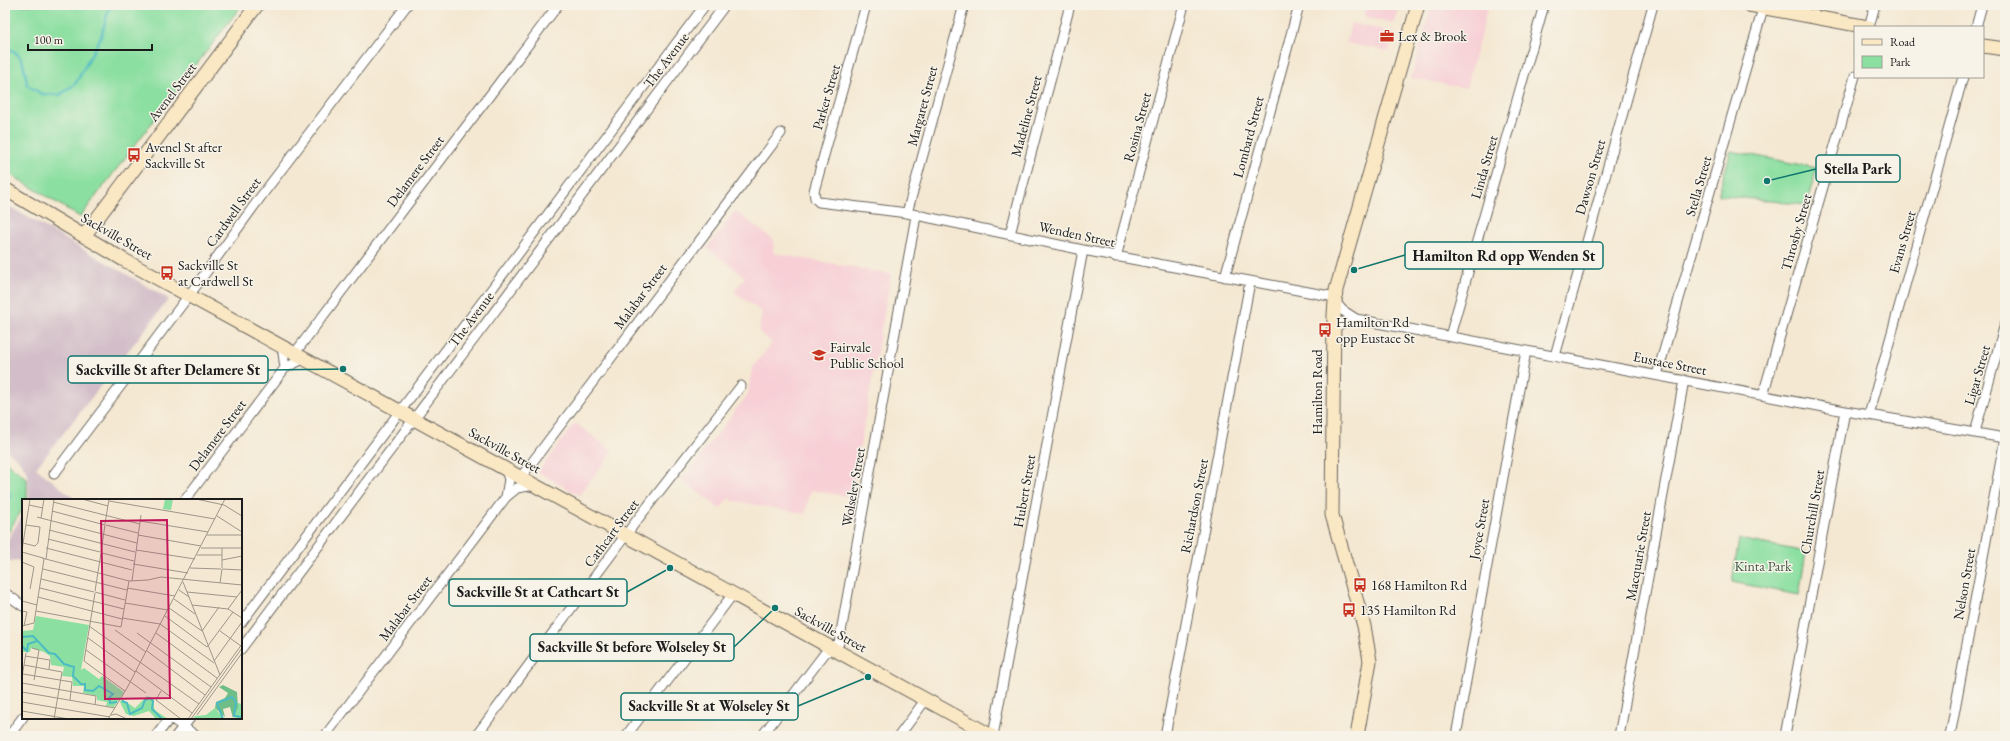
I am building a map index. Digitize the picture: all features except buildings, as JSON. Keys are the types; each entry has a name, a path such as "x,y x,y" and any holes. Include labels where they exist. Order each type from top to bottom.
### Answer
{"main road":[{"name":"Avenel Street","path":"84,236 257,5"},
{"name":"Hamilton Road","path":"1357,736 1370,661 1364,626 1332,515 1333,330 1335,299 1418,5"},
{"path":"1749,5 1763,6 1864,26"},
{"path":"1984,46 2005,49"},
{"name":"Sackville Street","path":"5,189 84,236 189,295 993,736"}],"street":[{"name":"Cardwell Street","path":"54,474 189,295 262,195 407,5"},
{"name":"Delamere Street","path":"187,499 284,368 300,356 558,5"},
{"name":"The Avenue","path":"242,622 705,5"},
{"name":"The Avenue","path":"242,649 725,5"},
{"name":"Parker Street","path":"815,198 814,191 866,5"},
{"name":"Margaret Street","path":"906,213 964,5"},
{"name":"Madeline Street","path":"1010,234 1070,5"},
{"name":"Rosina Street","path":"1116,256 1184,5"},
{"name":"Lombard Street","path":"1225,277 1299,5"},
{"name":"Linda Street","path":"1450,336 1544,5"},
{"name":"Dawson Street","path":"1555,356 1653,5"},
{"path":"1869,26 1875,5"},
{"path":"1976,26 1982,5"},
{"name":"Stella Street","path":"1657,375 1763,6"},
{"name":"Throsby Street","path":"1763,395 1854,78"},
{"name":"Evans Street","path":"1869,415 1963,78"},
{"name":"Malabar Street","path":"521,477 781,133"},
{"name":"Wenden Street","path":"815,198 819,202 906,213 1083,250 1335,299"},
{"name":"Wolseley Street","path":"762,736 825,653 838,643 916,216"},
{"name":"Hubert Street","path":"993,736 1083,250"},
{"name":"Richardson Street","path":"1165,736 1250,282"},
{"path":"1335,299 1342,310 1356,319"},
{"path":"1333,330 1345,321 1356,319"},
{"name":"Eustace Street","path":"1356,319 1845,411 2005,438"},
{"name":"Ligar Street","path":"1975,432 2005,324"},
{"path":"282,346 284,368"},
{"name":"Joyce Street","path":"1456,736 1526,351"},
{"name":"Macquarie Street","path":"1619,736 1684,380"},
{"name":"Cathcart Street","path":"476,736 741,386"},
{"name":"Churchill Street","path":"1785,736 1845,411"},
{"name":"Nelson Street","path":"1950,736 2005,438"},
{"path":"505,468 509,479 506,496"},
{"name":"Malabar Street","path":"325,736 506,496 517,488 536,485"},
{"path":"5,593 22,605"},
{"path":"626,736 733,594"},
{"path":"899,736 926,699"},
{"path":"9,736 22,718"},
{"path":"156,736 169,719"},
{"path":"171,719 196,736"},
{"path":"176,736 189,719"}],"shaded area":[{"path":"1366,5 1399,5 1394,23 1368,18 1364,13"},
{"path":"1432,5 1475,5 1488,7 1466,88 1411,78"},
{"path":"1351,23 1393,32 1389,51 1346,43"},
{"path":"5,204 169,299 36,468 75,499 29,499 28,473 18,459 5,449"},
{"name":"Fairvale Public School","path":"735,211 774,240 773,253 891,274 851,497 811,490 805,514 730,500 730,496 720,509 682,480 748,394 752,368 772,343 759,332 762,312 734,292 745,277 707,248"},
{"path":"575,423 613,451 579,495 538,472"},
{"path":"22,516 22,560 5,563 5,544"}],"green space":[{"path":"5,5 242,5 80,217 5,171"},
{"path":"1731,151 1817,168 1806,205 1718,195"},
{"path":"5,461 27,479 27,499 22,499 22,510 5,537"},
{"name":"Kinta Park","path":"1739,539 1806,552 1799,595 1732,582"}],"waterway":[{"path":"5,48 11,50 20,57 24,67 27,85 42,94 60,95 76,83 101,37 110,5"},
{"path":"5,486 10,495 5,515"}],"place":[{"name":"Lex & Brook","path":"1387,36"},
{"name":"Avenel St after Sackville St","path":"134,155"},
{"name":"Stella Park","path":"1767,181"},
{"name":"Hamilton Rd opp Wenden St","path":"1354,270"},
{"name":"Sackville St at Cardwell St","path":"167,273"},
{"name":"Hamilton Rd opp Eustace St","path":"1325,330"},
{"name":"Fairvale Public School","path":"819,355"},
{"name":"Sackville St after Delamere St","path":"343,369"},
{"name":"Sackville St at Cathcart St","path":"670,568"},
{"name":"168 Hamilton Rd","path":"1360,585"},
{"name":"Sackville St before Wolseley St","path":"775,608"},
{"name":"135 Hamilton Rd","path":"1349,610"},
{"name":"Sackville St at Wolseley St","path":"868,677"}]}
